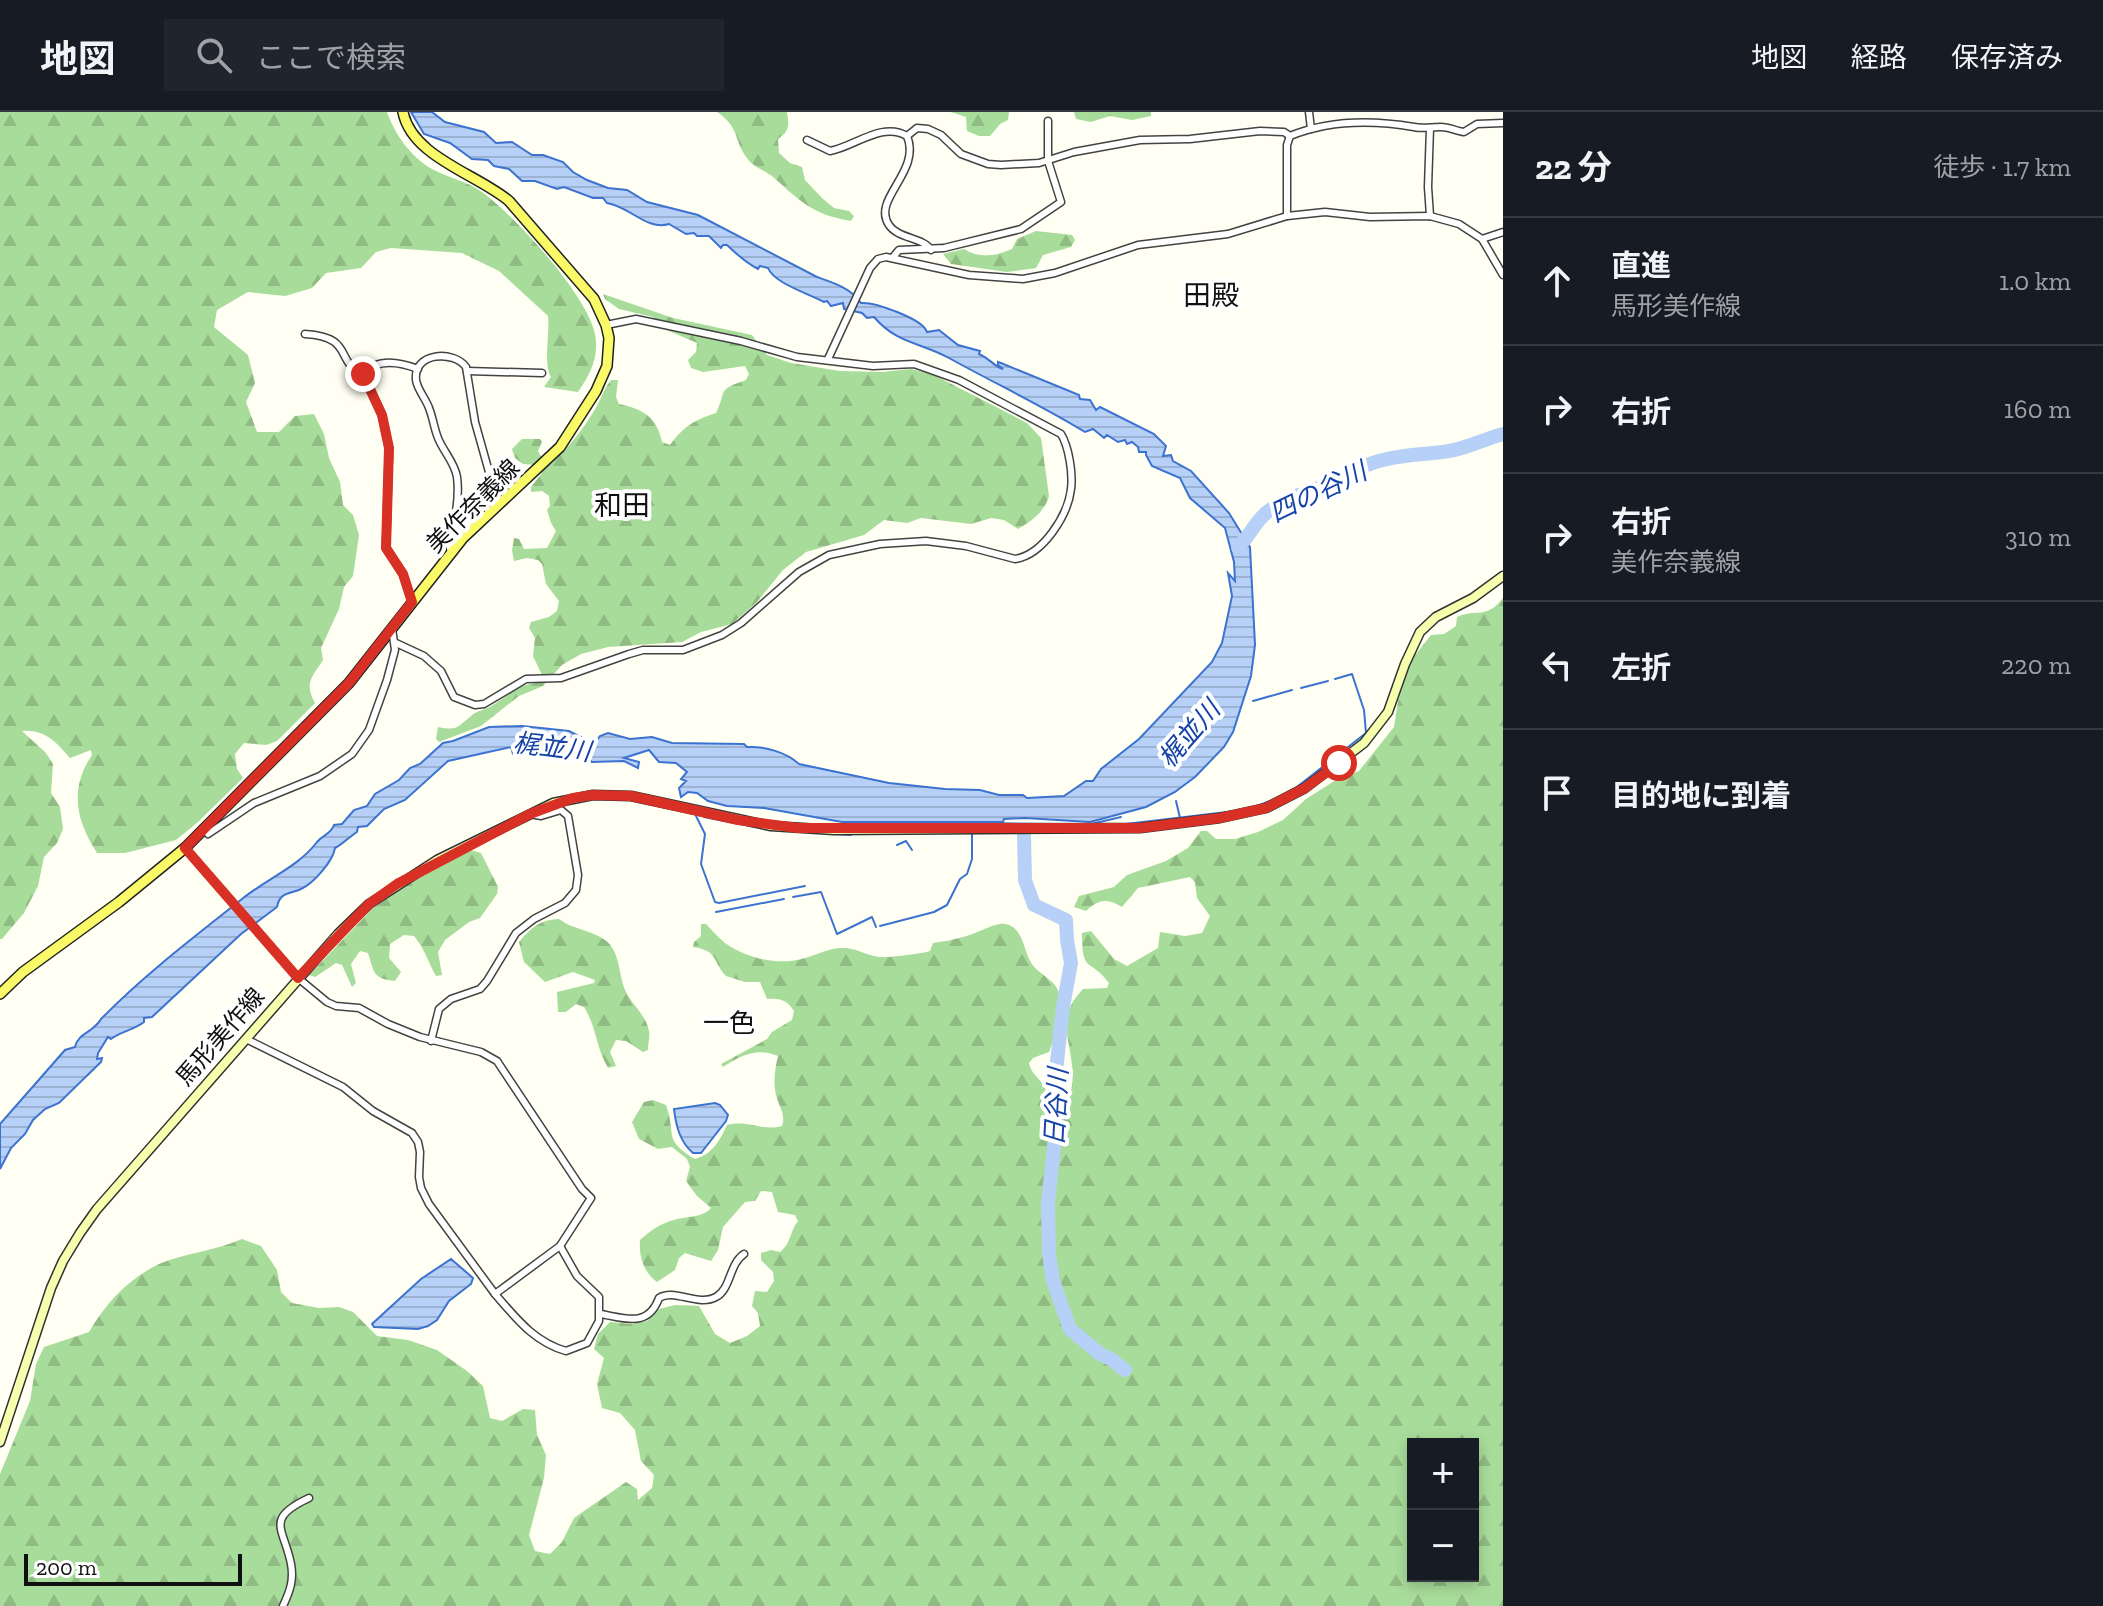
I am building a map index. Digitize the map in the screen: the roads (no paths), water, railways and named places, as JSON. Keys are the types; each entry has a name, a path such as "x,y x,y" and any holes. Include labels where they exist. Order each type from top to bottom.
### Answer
{"main road":[{"name":"美作奈義線","path":"0,994 23,972 119,902 185,848 349,683 474,526 560,447 596,391 609,356 606,325 586,288 509,201 430,152 415,138 403,112"},
{"name":"馬形美作線","path":"0,1442 51,1288 63,1261 97,1209 298,978 369,904 397,884 530,814 573,798 614,794 771,826 834,830 1105,830 1247,814 1305,788 1364,743 1388,712 1420,632 1436,617 1473,598 1503,576"}],"street":[{"path":"1309,112 1311,129"},
{"path":"894,256 899,250 931,250 1021,229 1048,214 1062,200 1048,161 1048,121"},
{"path":"1290,136 1311,129 1358,122 1444,127 1464,132 1477,124 1503,123"},
{"path":"907,136 917,128 928,129 947,139 961,154 988,164 1029,165 1074,152 1140,140 1190,139 1260,131 1284,132 1290,136"},
{"path":"1430,128 1430,216"},
{"path":"807,140 830,151 880,133 897,132 907,136"},
{"path":"907,136 910,148 906,169 886,201 886,218 891,228 927,245 931,250"},
{"path":"1287,216 1287,145 1290,136"},
{"path":"828,359 874,262 894,256 969,275 1023,279 1055,273 1138,245 1228,234 1287,216 1325,212 1370,217 1430,216 1459,224 1482,239 1503,275"},
{"path":"1482,239 1503,232"},
{"path":"396,643 424,656 441,671 454,697 475,705 484,704 526,679 561,678 643,650 683,650 722,635 741,623 799,572 829,555 880,544 926,541 1022,558 1029,555 1053,530 1071,492 1067,451 1061,434 990,395 926,367 900,364 873,366 797,357 741,341 636,319 606,325"},
{"path":"305,334 330,338 338,344 354,369 363,374 382,415 389,448 386,548 403,574 412,602"},
{"path":"451,552 449,545 457,501 456,473 439,441 429,407 418,385 418,369 424,360 445,356 458,359 467,371 475,422 498,504"},
{"path":"363,374 367,369 384,363 404,364 418,369"},
{"path":"467,371 542,373"},
{"path":"454,521 474,526"},
{"path":"204,829 208,834 254,803 320,776 352,754 369,730 387,680 396,643 392,628"},
{"path":"431,1041 439,1009 451,999 480,989 516,933 534,919 565,903 576,890 578,875 568,816 561,810 541,816 530,814"},
{"path":"185,848 298,978 336,1006 359,1008 388,1024 431,1041 488,1054 503,1066 582,1189 591,1198 560,1246 495,1294"},
{"path":"246,1039 343,1087 373,1111 412,1133 420,1152 421,1188 429,1204 495,1294 532,1335 566,1351 587,1343 596,1330 600,1314 599,1297 577,1276 560,1246"},
{"path":"600,1314 644,1318 653,1312 659,1298 669,1294 686,1299 714,1299 720,1296 735,1264 744,1254"},
{"path":"283,1606 292,1585 291,1562 280,1529 281,1520 292,1506 309,1498"}],"water":[{"name":"梶並川","path":"411,112 432,112 445,122 484,132 496,143 512,142 532,155 543,155 563,162 587,180 608,188 627,190 647,202 698,215 842,287 861,303 898,312 917,322 927,332 939,330 958,345 980,351 979,354 1000,368 1003,369 998,362 1079,395 1080,399 1090,400 1096,410 1100,407 1154,434 1166,446 1163,456 1171,455 1173,461 1191,471 1229,513 1250,547 1255,645 1251,676 1233,732 1224,747 1195,777 1175,792 1146,807 1090,822 1025,818 1004,819 1003,822 842,822 764,808 727,806 708,801 697,793 688,792 681,797 679,788 686,781 681,779 687,772 676,763 659,762 649,750 624,758 639,762 638,768 624,761 592,762 586,757 572,754 513,754 511,747 448,761 405,800 384,809 367,826 358,827 357,832 335,848 327,865 312,882 283,896 277,907 241,934 152,1017 144,1018 140,1025 111,1039 108,1037 98,1053 97,1059 102,1058 101,1062 59,1103 45,1109 33,1120 11,1148 0,1169 0,1124 65,1050 75,1047 79,1039 117,1003 188,942 301,858 334,825 342,824 354,810 367,806 375,794 399,780 443,743 489,727 522,726 569,731 594,744 600,736 608,733 630,739 652,737 672,743 744,744 781,753 799,764 889,783 980,790 1027,798 1064,796 1086,781 1093,781 1101,769 1139,739 1212,662 1222,643 1232,596 1228,573 1235,581 1234,562 1225,528 1190,498 1180,478 1152,466 1146,452 1139,452 1132,442 1118,442 1107,435 1104,438 1093,429 1085,432 949,358 900,338 874,317 867,318 862,313 844,309 843,303 831,306 827,301 792,287 768,268 760,266 758,269 748,263 727,245 721,248 709,236 686,234 669,224 653,224 607,203 603,198 593,198 564,187 557,189 535,181 522,181 509,169 494,166 488,160 472,159 450,143 424,134"},
{"path":"715,1103 728,1115 726,1121 701,1153 693,1153 679,1133 674,1109"},
{"path":"451,1259 473,1278 471,1284 449,1301 437,1320 418,1329 374,1327 372,1324 421,1279"}],"waterway":[{"name":"四の谷川","path":"1238,547 1262,517 1276,506 1354,475 1356,470 1367,465 1390,458 1456,450 1503,434"},
{"path":"1293,790 1366,733 1364,710 1352,674 1335,679"},
{"path":"1301,688 1328,681"},
{"path":"1253,701 1292,690"},
{"path":"1257,806 1273,800"},
{"path":"1176,801 1180,818"},
{"path":"1126,824 1235,811"},
{"path":"696,816 705,834 701,864 715,902 805,886"},
{"path":"704,817 766,829"},
{"path":"1091,824 1121,817"},
{"path":"973,823 1085,824"},
{"path":"777,830 851,835"},
{"path":"880,926 934,912 947,905 960,879 967,874 972,859 972,834"},
{"name":"日谷川","path":"1024,836 1025,880 1034,905 1066,920 1071,963 1056,1071 1059,1100 1048,1203 1053,1281 1070,1329 1125,1370"},
{"path":"897,845 906,841 912,850"},
{"path":"793,897 821,892 837,934 872,917 876,927"},
{"path":"716,912 784,899"}],"district":[{"name":"田殿","path":"1211,295"},
{"name":"和田","path":"622,505"},
{"name":"一色","path":"729,1023"}]}
